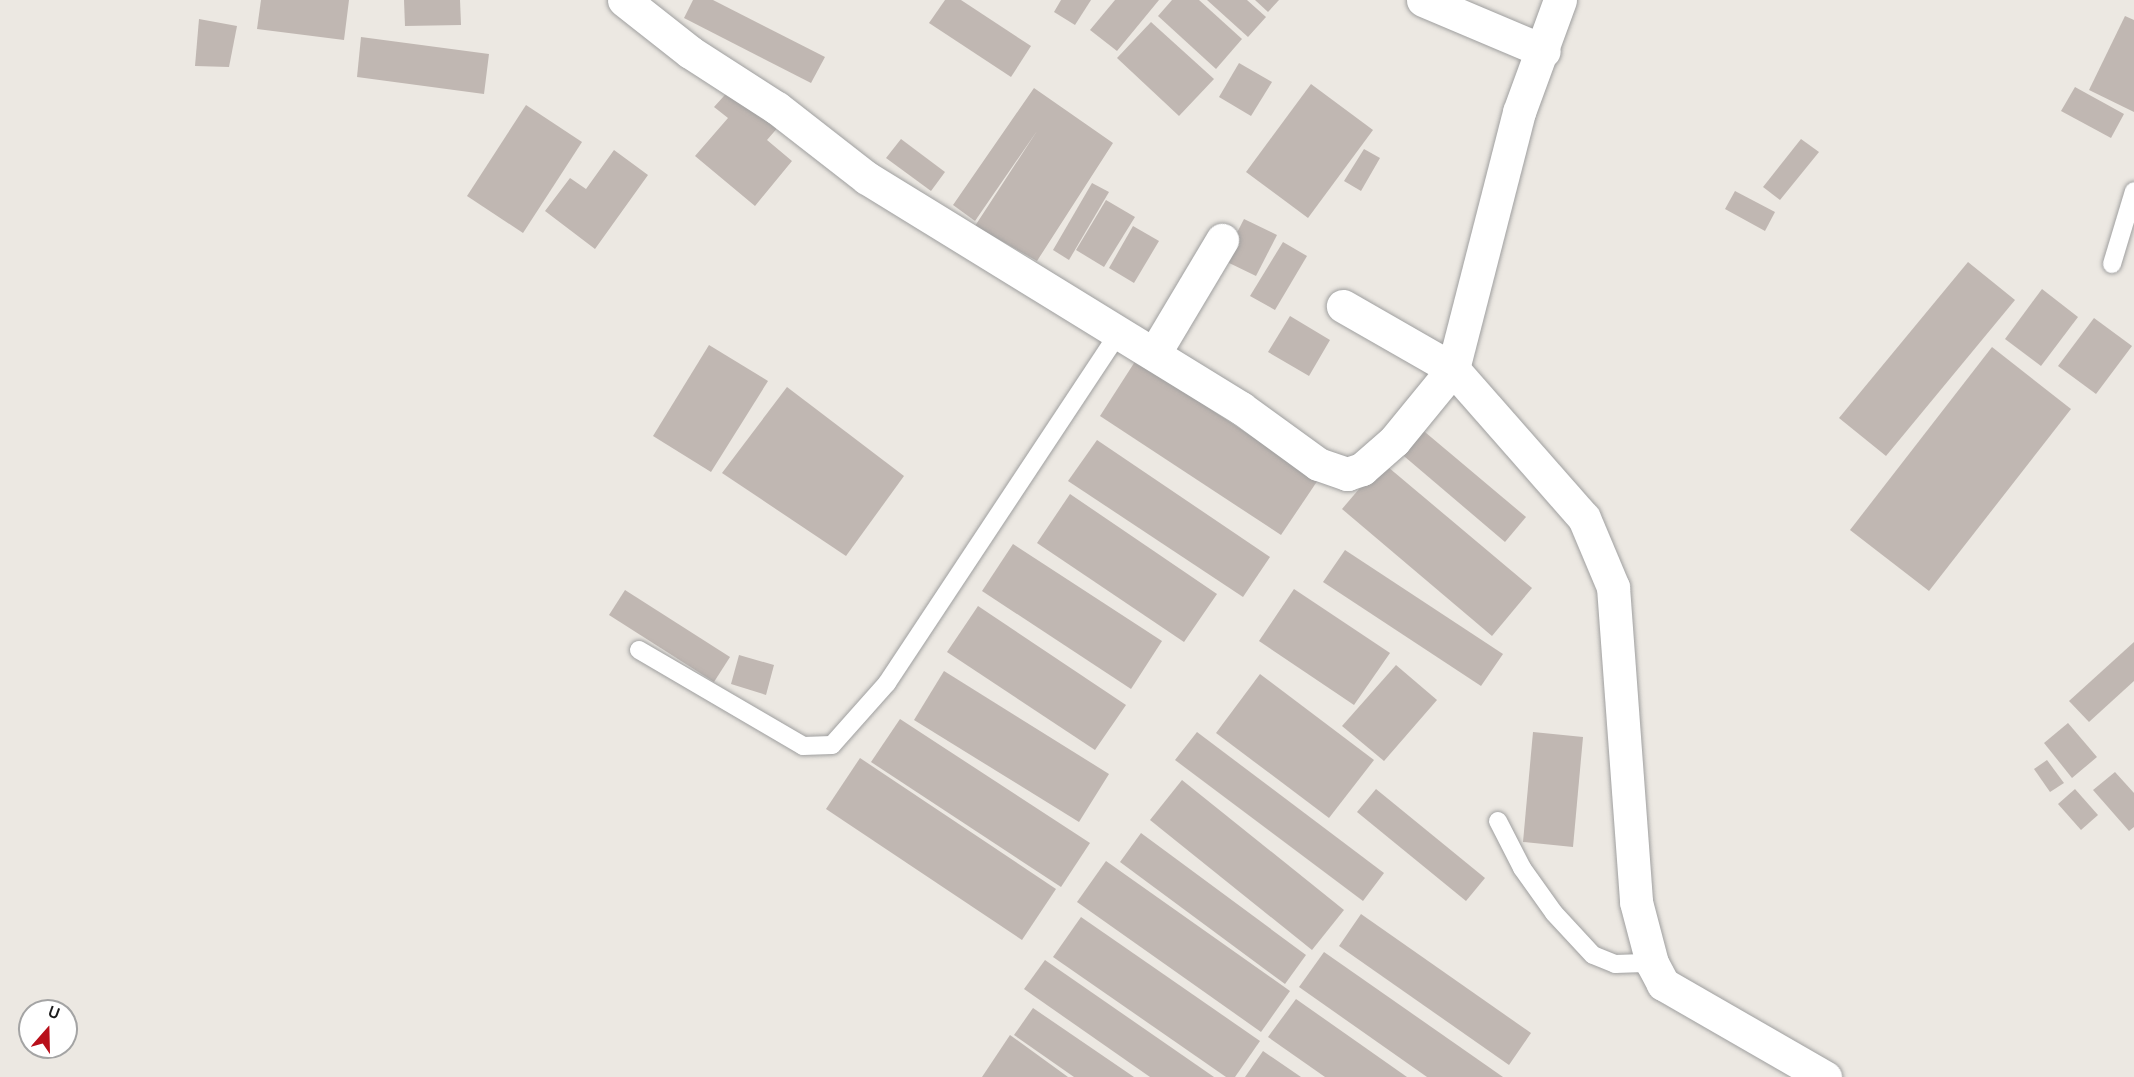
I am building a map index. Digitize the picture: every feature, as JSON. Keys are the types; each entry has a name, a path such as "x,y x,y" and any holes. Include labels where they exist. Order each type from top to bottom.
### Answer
{"street":[{"path":"624,0 690,52 777,108 867,178 1241,408 1318,464 1347,474 1362,469 1394,441 1453,369 1519,112 1544,51 1560,0"},
{"path":"1423,0 1544,51"},
{"path":"1154,354 1222,240"},
{"path":"1343,306 1453,369 1584,519 1613,587 1636,902 1652,963 1664,984 1825,1077"}],"lane":[{"path":"2112,264 2134,191"},
{"path":"639,650 803,746 832,746 887,683 1119,333"},
{"path":"1498,821 1522,868 1554,913 1593,955 1615,964 1652,963"}],"building":[{"path":"261,0 349,0 344,40 257,29"},
{"path":"404,0 460,0 461,25 405,26"},
{"path":"693,0 713,0 825,57 811,83 684,18"},
{"path":"945,0 961,0 1031,46 1011,77 929,23"},
{"path":"1061,0 1091,0 1075,25 1054,12"},
{"path":"1115,0 1159,0 1117,51 1090,30"},
{"path":"1172,0 1199,0 1242,39 1216,69 1158,16"},
{"path":"1207,0 1247,0 1266,17 1248,37"},
{"path":"1255,0 1279,0 1268,12"},
{"path":"2125,16 2134,20 2134,112 2089,90"},
{"path":"199,19 237,26 229,67 195,66"},
{"path":"1151,22 1214,79 1179,116 1117,58"},
{"path":"361,37 489,54 484,94 357,77"},
{"path":"1239,63 1272,82 1251,116 1219,97"},
{"path":"1311,84 1373,130 1308,218 1246,172"},
{"path":"733,86 780,125 767,140 792,161 755,206 695,156 728,118 714,107"},
{"path":"2075,87 2124,114 2111,138 2061,111"},
{"path":"1034,88 1113,143 1037,261 975,226 1037,131 975,221 953,205"},
{"path":"526,105 582,142 523,233 467,196"},
{"path":"901,139 945,172 931,191 886,158"},
{"path":"1801,139 1819,152 1780,200 1763,187"},
{"path":"1364,149 1380,158 1361,191 1344,181"},
{"path":"614,150 648,175 595,249 545,211 570,178 586,189"},
{"path":"1092,183 1109,192 1069,260 1053,250"},
{"path":"1735,191 1775,212 1765,231 1725,209"},
{"path":"1106,200 1135,217 1104,267 1076,250"},
{"path":"1244,219 1277,235 1256,276 1223,260"},
{"path":"1133,226 1159,241 1134,283 1109,268"},
{"path":"1283,242 1307,256 1275,310 1250,296"},
{"path":"1968,262 2015,300 1886,456 1839,418"},
{"path":"2042,289 2078,317 2041,366 2005,339"},
{"path":"1290,316 1330,340 1309,376 1268,352"},
{"path":"2094,318 2132,346 2096,394 2058,366"},
{"path":"709,345 768,381 711,472 653,436"},
{"path":"1992,347 2071,409 1929,591 1850,530"},
{"path":"1136,360 1318,480 1281,535 1100,416"},
{"path":"787,387 904,476 846,556 722,473"},
{"path":"1419,427 1526,517 1505,542 1398,451"},
{"path":"1097,440 1270,557 1243,597 1068,481"},
{"path":"1382,462 1532,588 1492,636 1342,509"},
{"path":"1070,494 1217,594 1184,642 1037,543"},
{"path":"1013,544 1162,641 1131,689 982,591"},
{"path":"1345,550 1503,654 1481,686 1323,582"},
{"path":"1294,589 1390,653 1354,705 1259,641"},
{"path":"625,590 730,657 714,682 609,615"},
{"path":"978,606 1126,705 1095,750 947,652"},
{"path":"2134,642 2134,681 2089,722 2069,701"},
{"path":"739,655 774,665 766,695 731,684"},
{"path":"1396,665 1437,700 1384,761 1342,726"},
{"path":"944,671 1109,774 1079,822 914,720"},
{"path":"1260,674 1374,760 1329,818 1216,733"},
{"path":"900,719 1090,843 1061,887 871,762"},
{"path":"2068,723 2097,757 2072,778 2044,743"},
{"path":"1197,732 1384,873 1363,901 1175,760"},
{"path":"1533,732 1583,737 1573,847 1523,842"},
{"path":"860,758 1056,889 1022,940 826,809"},
{"path":"2047,760 2064,783 2050,792 2034,769"},
{"path":"2115,772 2134,793 2134,827 2129,831 2093,790"},
{"path":"1182,780 1344,910 1312,950 1150,820"},
{"path":"1376,789 1485,878 1466,901 1357,812"},
{"path":"2075,789 2098,815 2081,830 2058,804"},
{"path":"1141,833 1306,955 1285,984 1120,862"},
{"path":"1106,861 1290,991 1261,1032 1077,902"},
{"path":"1361,914 1531,1033 1509,1065 1339,946"},
{"path":"1081,917 1260,1041 1235,1077 1226,1077 1053,957"},
{"path":"1324,952 1503,1077 1427,1077 1299,987"},
{"path":"1045,960 1214,1077 1150,1077 1024,989"},
{"path":"1296,999 1407,1077 1325,1077 1268,1037"},
{"path":"1033,1008 1134,1077 1074,1077 1014,1035"},
{"path":"1010,1035 1068,1077 982,1077"},
{"path":"1263,1051 1301,1077 1245,1077"}]}
